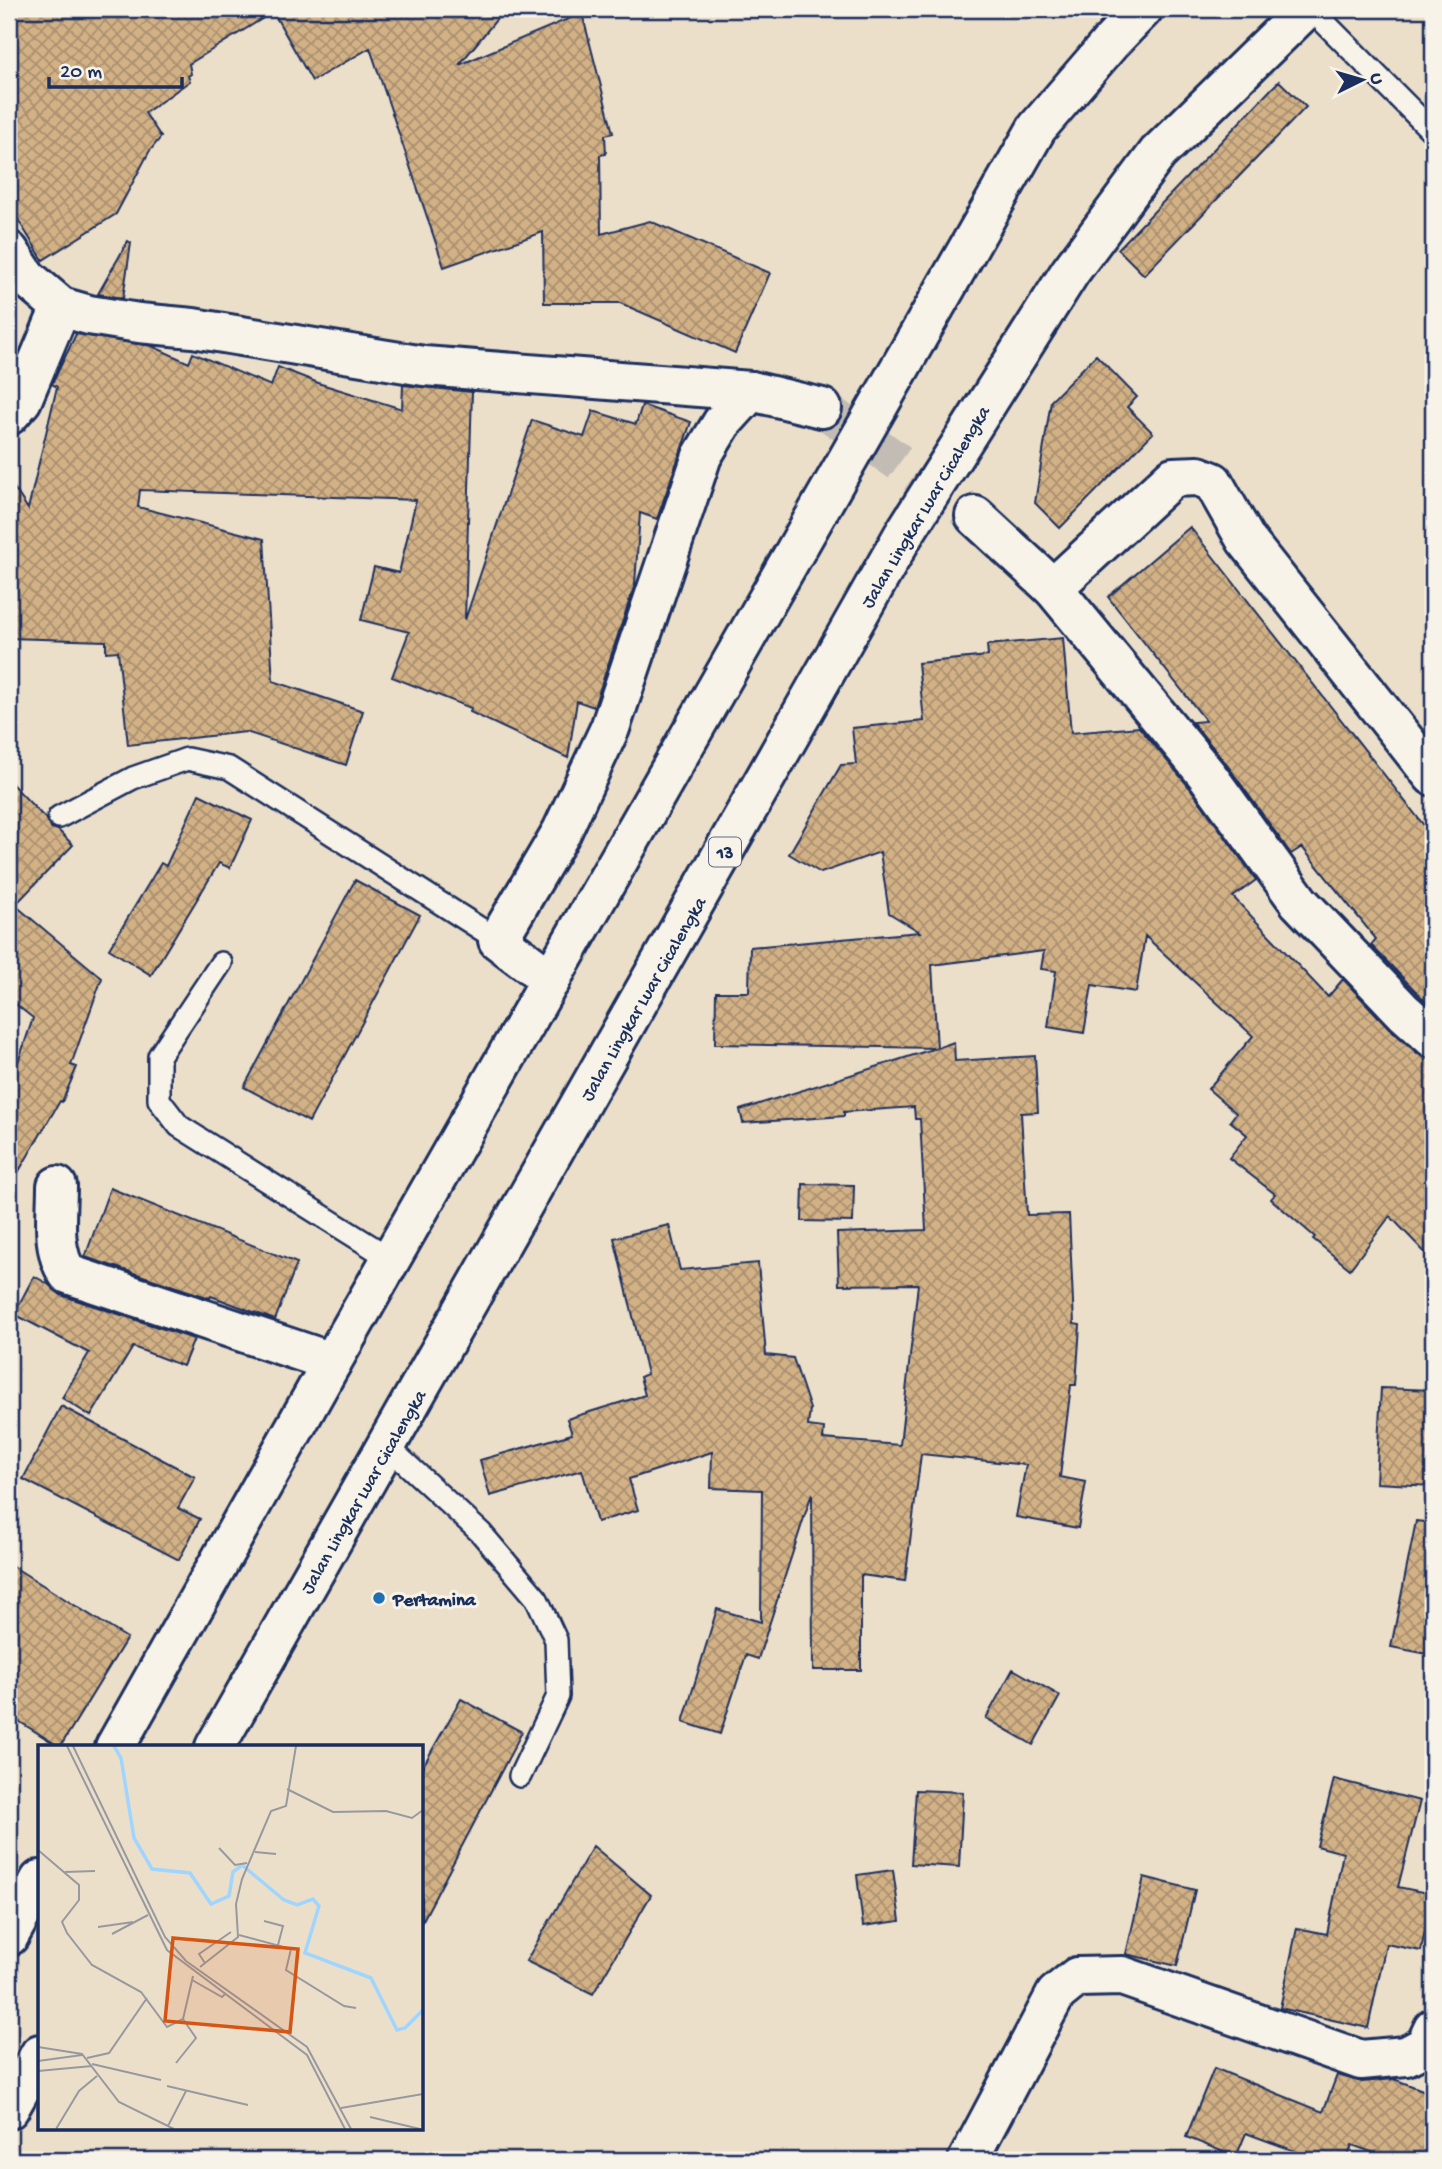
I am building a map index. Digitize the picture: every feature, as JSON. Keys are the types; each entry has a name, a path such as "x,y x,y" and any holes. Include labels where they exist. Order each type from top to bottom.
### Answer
{"main road":[{"path":"116,1745 1037,128 1143,9"},
{"name":"Jalan Lingkar Luar Cicalengka","path":"216,1745 904,534 1070,272 1158,153 1308,9"},
{"path":"9,251 27,278 61,307 89,315 193,328 424,366 751,391 822,408"},
{"path":"9,415 22,400 61,307"},
{"path":"551,980 498,940 562,831 610,728 702,456 722,423 751,391"},
{"path":"1053,588 1173,477 1198,476 1213,482 1246,540 1433,776"},
{"path":"975,516 1053,588 1207,775 1299,902 1433,1038"},
{"path":"57,1186 57,1241 60,1263 68,1274 332,1362"},
{"path":"9,1936 38,1884"},
{"path":"968,2160 1056,1994 1077,1977 1122,1976 1361,2060 1406,2056 1425,2046 1433,2029"},
{"path":"9,2109 38,2058"}],"lane":[{"path":"1308,9 1433,132"},
{"path":"60,817 134,778 187,759 229,768 498,940"},
{"path":"221,963 159,1056 159,1100 179,1126 391,1259"},
{"path":"387,1446 481,1533 537,1598 556,1640 558,1696 520,1776"}],"building":[{"path":"9,9 505,9 459,65 582,13 613,133 605,135 606,154 600,155 601,234 650,221 770,273 735,353 620,303 544,303 543,232 444,267 370,48 312,81 273,12 189,64 190,81 145,113 161,137 149,152 116,214 43,260 9,205"},
{"path":"1279,81 1306,107 1144,275 1118,249"},
{"path":"128,241 131,243 123,298 98,294"},
{"path":"76,334 152,346 189,363 193,353 271,386 278,367 321,384 402,409 403,385 472,392 465,620 532,420 584,437 593,411 636,424 642,405 691,422 657,519 640,513 635,584 594,707 577,701 568,758 470,712 471,708 392,677 409,632 361,620 374,567 399,573 416,500 140,490 138,507 264,539 273,681 363,711 346,765 246,732 128,745 118,651 106,652 106,641 9,638 9,480 28,509 57,387 52,384"},
{"path":"1096,355 1137,397 1127,407 1153,433 1060,528 1035,503 1051,401"},
{"path":"1190,527 1433,837 1433,1009 1371,945 1376,939 1302,847 1291,854 1225,762 1192,722 1206,721 1108,597"},
{"path":"1063,638 1071,733 1139,727 1190,788 1256,880 1233,897 1328,997 1343,979 1388,1027 1418,1054 1433,1059 1433,1261 1390,1216 1350,1269 1271,1199 1275,1194 1229,1158 1247,1135 1230,1121 1236,1113 1208,1089 1253,1036 1145,936 1136,992 1092,985 1084,1033 1048,1027 1056,971 1041,969 1044,951 932,965 937,1048 954,1042 955,1061 1035,1056 1038,1112 1021,1113 1027,1215 1069,1214 1074,1324 1080,1325 1076,1385 1071,1385 1060,1477 1086,1482 1078,1528 1016,1517 1026,1465 921,1454 905,1581 861,1575 861,1670 813,1670 812,1493 758,1659 746,1655 720,1734 683,1722 717,1609 761,1622 762,1490 711,1488 712,1452 629,1479 638,1510 597,1522 582,1470 490,1496 480,1460 572,1434 567,1419 645,1395 640,1377 647,1374 614,1238 669,1225 680,1270 758,1263 766,1355 793,1358 810,1409 808,1426 824,1428 823,1439 900,1445 918,1284 839,1285 837,1233 926,1230 920,1119 915,1119 914,1107 844,1112 844,1116 743,1123 740,1110 936,1048 715,1044 716,992 749,992 750,947 920,932 889,913 880,852 821,873 789,854 841,765 856,764 852,728 924,721 918,663 988,656 987,645"},
{"path":"9,781 46,819 51,828 58,830 73,845 15,905 102,978 71,1065 77,1067 62,1102 60,1101 9,1188 9,1089 33,1018 9,999"},
{"path":"199,794 252,820 230,868 219,863 151,975 109,949 161,863 166,866"},
{"path":"355,880 420,915 309,1122 244,1087"},
{"path":"803,1184 854,1185 853,1222 802,1221"},
{"path":"110,1188 297,1263 275,1320 211,1296 210,1298 85,1257"},
{"path":"34,1276 61,1295 194,1339 183,1366 133,1347 91,1416 62,1398 89,1353 14,1314"},
{"path":"1381,1388 1433,1390 1433,1486 1376,1483"},
{"path":"61,1406 195,1477 178,1508 200,1519 179,1560 23,1479"},
{"path":"1416,1521 1433,1523 1433,1655 1391,1647"},
{"path":"9,1564 127,1638 61,1745 57,1745 9,1715"},
{"path":"1013,1669 1060,1696 1033,1745 986,1718"},
{"path":"461,1699 522,1732 424,1918 424,1764"},
{"path":"1334,1779 1420,1801 1398,1887 1432,1894 1421,1951 1386,1944 1368,2028 1280,2008 1297,1928 1327,1934 1343,1853 1317,1846"},
{"path":"916,1790 963,1792 959,1867 911,1864"},
{"path":"593,1846 651,1895 593,1994 526,1961"},
{"path":"893,1870 900,1921 863,1926 857,1875"},
{"path":"1144,1877 1195,1890 1177,1966 1126,1954"},
{"path":"1214,2068 1323,2112 1337,2075 1362,2082 1394,2079 1433,2094 1433,2160 1394,2160 1352,2145 1347,2160 1319,2160 1246,2133 1236,2157 1186,2137"}],"tunnel":[{"path":"822,408 975,516"}],"place":[{"name":"Pertamina","path":"379,1598"}]}
